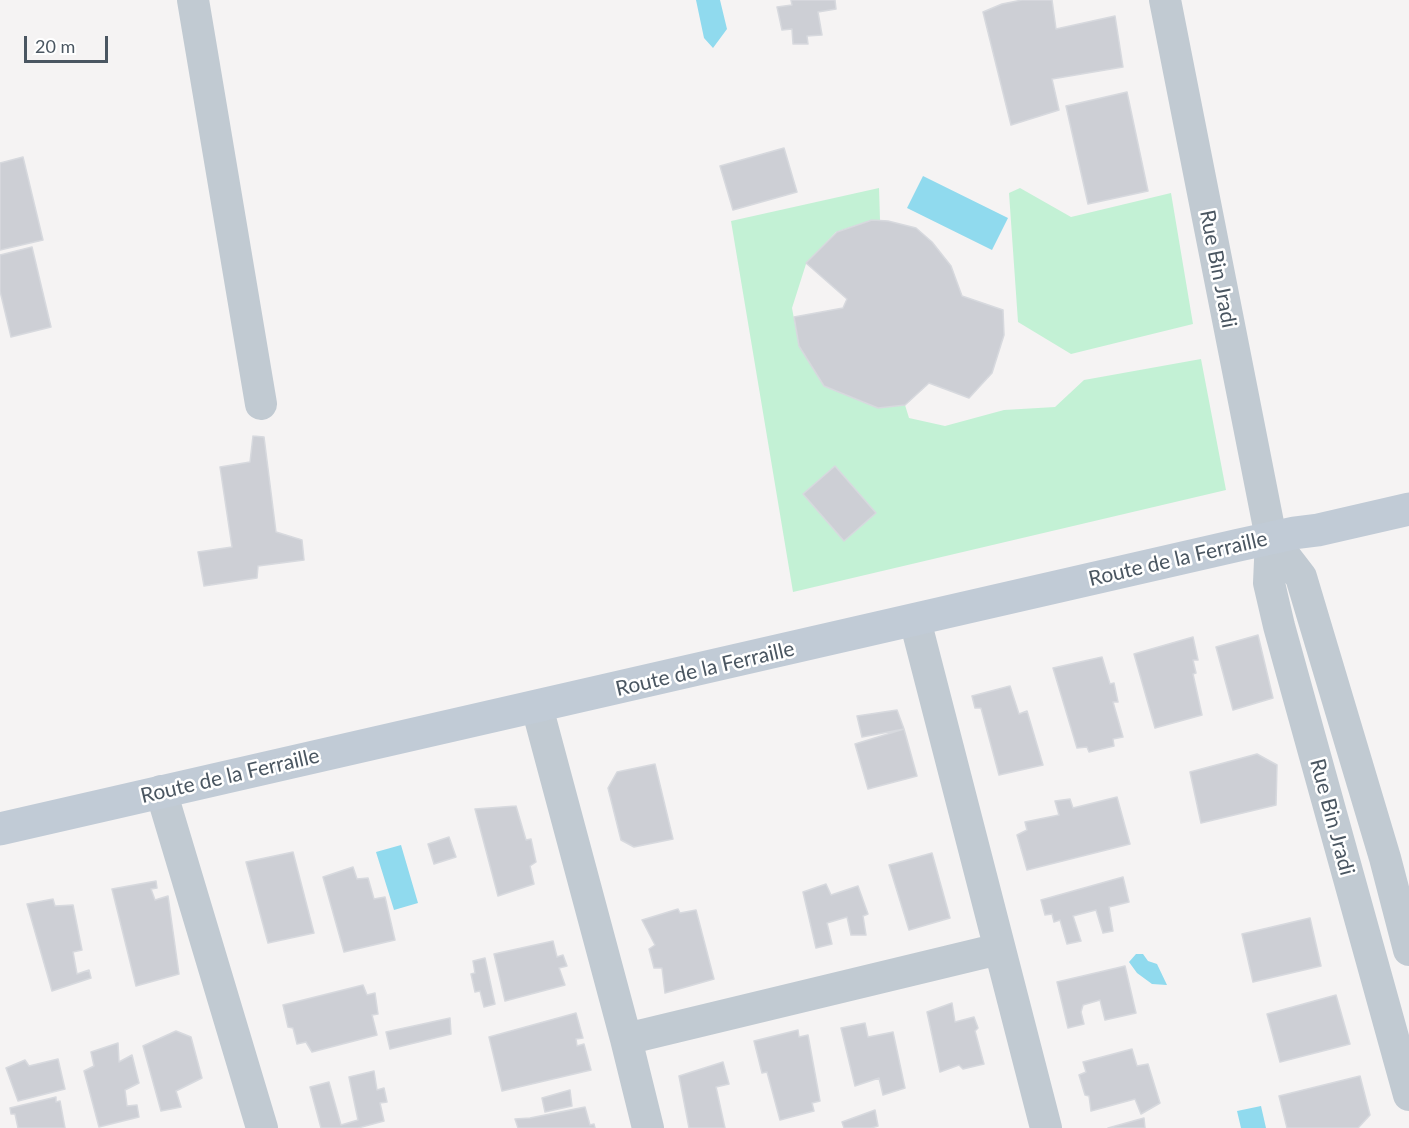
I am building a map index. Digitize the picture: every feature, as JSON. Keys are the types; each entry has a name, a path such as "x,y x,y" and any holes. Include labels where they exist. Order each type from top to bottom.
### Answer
{"street":[{"path":"193,0 261,404"},
{"name":"Rue Bin Jradi","path":"1165,0 1271,538 1269,583 1409,1095"},
{"name":"Route de la Ferraille","path":"0,829 1294,532 1318,530 1409,509"},
{"name":"Rue Bin Jradi","path":"1271,538 1301,577 1397,855 1409,950"},
{"path":"915,620 1046,1128"},
{"path":"537,707 648,1128"},
{"path":"161,791 262,1128"},
{"path":"626,1039 999,949"}],"green space":[{"path":"879,188 880,220 872,220 836,232 806,264 792,308 799,346 824,386 878,408 905,405 909,418 945,426 1004,410 1055,407 1084,380 1201,359 1226,490 793,592 731,221"},
{"path":"1020,188 1071,217 1171,193 1193,324 1071,354 1018,322 1009,193"}],"water":[{"path":"696,0 720,0 727,29 713,48 704,38"},
{"path":"923,176 1008,218 992,250 907,208"},
{"path":"401,845 418,903 394,910 376,852"},
{"path":"1136,954 1143,954 1148,961 1157,964 1167,985 1152,984 1137,973 1129,962"},
{"path":"1261,1106 1266,1128 1241,1128 1237,1111"}],"building":[{"path":"791,0 835,0 836,9 818,12 822,35 807,36 808,44 793,44 792,29 782,30 777,7 792,5"},
{"path":"1022,0 1052,0 1056,29 1115,16 1123,67 1052,79 1059,110 1011,125 983,12 1002,4"},
{"path":"1127,92 1148,191 1088,204 1066,106"},
{"path":"784,148 797,192 733,210 720,166"},
{"path":"23,157 43,240 0,250 0,163"},
{"path":"872,220 888,221 916,228 932,242 951,266 962,296 1003,310 1004,335 992,373 969,398 929,383 905,405 878,408 824,386 799,346 794,317 843,308 847,299 806,263 837,232"},
{"path":"32,247 51,327 11,337 0,291 0,255"},
{"path":"253,436 264,437 276,532 302,540 304,560 258,566 257,578 204,586 198,552 232,547 220,467 250,462"},
{"path":"835,466 876,513 844,541 803,494"},
{"path":"1258,635 1273,698 1233,710 1216,647"},
{"path":"1193,637 1198,660 1193,660 1196,673 1193,674 1202,715 1155,728 1134,654"},
{"path":"1102,657 1110,684 1114,683 1118,702 1113,702 1123,737 1113,739 1114,746 1089,752 1087,747 1077,748 1053,668"},
{"path":"1010,686 1019,714 1027,711 1043,765 999,775 981,708 975,708 972,696"},
{"path":"897,710 904,729 862,737 857,716"},
{"path":"904,729 917,776 868,789 855,744"},
{"path":"1257,754 1277,765 1276,805 1201,823 1190,772"},
{"path":"655,764 673,839 634,847 621,840 608,788 617,772"},
{"path":"1117,797 1130,844 1027,870 1017,835 1027,830 1025,822 1059,815 1055,801 1070,799 1073,808"},
{"path":"516,806 526,840 531,839 536,862 530,866 534,884 498,896 475,809"},
{"path":"449,837 456,857 434,864 428,844"},
{"path":"293,852 314,933 268,943 246,862"},
{"path":"932,853 950,918 909,930 889,865"},
{"path":"353,867 357,879 368,878 374,899 385,897 395,940 344,952 323,877"},
{"path":"1123,877 1129,902 1109,907 1113,931 1103,933 1096,910 1073,916 1081,941 1067,944 1060,920 1054,922 1052,914 1045,915 1041,900"},
{"path":"156,881 157,888 151,889 155,900 168,896 179,974 136,986 112,889"},
{"path":"826,884 831,895 858,886 868,914 863,916 866,935 851,935 847,917 827,923 832,944 816,948 803,892"},
{"path":"53,899 55,906 73,905 82,950 73,952 77,974 89,970 91,978 52,991 27,904"},
{"path":"678,909 680,913 696,910 714,979 665,993 662,968 654,968 649,949 655,945 642,920"},
{"path":"1310,918 1321,966 1253,982 1242,934"},
{"path":"553,941 557,957 563,955 567,966 559,968 565,985 505,1001 494,954"},
{"path":"485,958 495,1004 484,1007 480,991 475,992 471,974 475,973 473,961"},
{"path":"1125,966 1136,1013 1105,1020 1100,1000 1083,1005 1081,1012 1084,1024 1068,1028 1057,982"},
{"path":"363,985 367,995 375,993 378,1014 372,1015 377,1035 312,1052 306,1042 297,1044 293,1028 288,1027 283,1005"},
{"path":"1336,995 1350,1044 1280,1062 1267,1014"},
{"path":"952,1003 955,1022 974,1017 978,1028 975,1031 984,1064 963,1069 959,1065 940,1072 927,1012"},
{"path":"576,1013 583,1038 576,1039 577,1046 584,1044 591,1070 502,1091 489,1037"},
{"path":"450,1018 451,1034 390,1049 386,1032"},
{"path":"865,1023 868,1037 893,1032 905,1088 883,1095 879,1078 855,1086 841,1028"},
{"path":"798,1030 799,1037 808,1035 820,1101 812,1103 814,1111 780,1120 767,1072 762,1073 754,1041"},
{"path":"176,1031 191,1037 202,1078 176,1091 181,1107 161,1111 143,1046"},
{"path":"118,1043 119,1062 132,1055 139,1083 125,1090 127,1106 137,1105 139,1117 99,1127 84,1071 94,1066 91,1052"},
{"path":"1132,1049 1137,1066 1148,1064 1160,1103 1141,1114 1135,1099 1091,1111 1089,1096 1085,1095 1079,1075 1086,1072 1083,1062"},
{"path":"58,1059 65,1089 18,1101 6,1068 25,1060 29,1066"},
{"path":"723,1062 729,1084 716,1087 725,1128 689,1128 679,1076"},
{"path":"374,1071 377,1090 384,1088 387,1102 380,1103 384,1121 358,1128 321,1128 310,1087 329,1082 341,1125 358,1120 349,1077"},
{"path":"1360,1076 1370,1115 1358,1128 1287,1128 1279,1096"},
{"path":"570,1090 572,1106 545,1112 542,1098"},
{"path":"56,1097 56,1102 60,1101 65,1128 18,1128 15,1114 11,1114 10,1108"},
{"path":"585,1107 590,1125 594,1124 595,1128 518,1128 515,1119 530,1118"},
{"path":"875,1110 878,1126 844,1128 842,1122"},
{"path":"1144,1118 1145,1128 1108,1128"}]}
